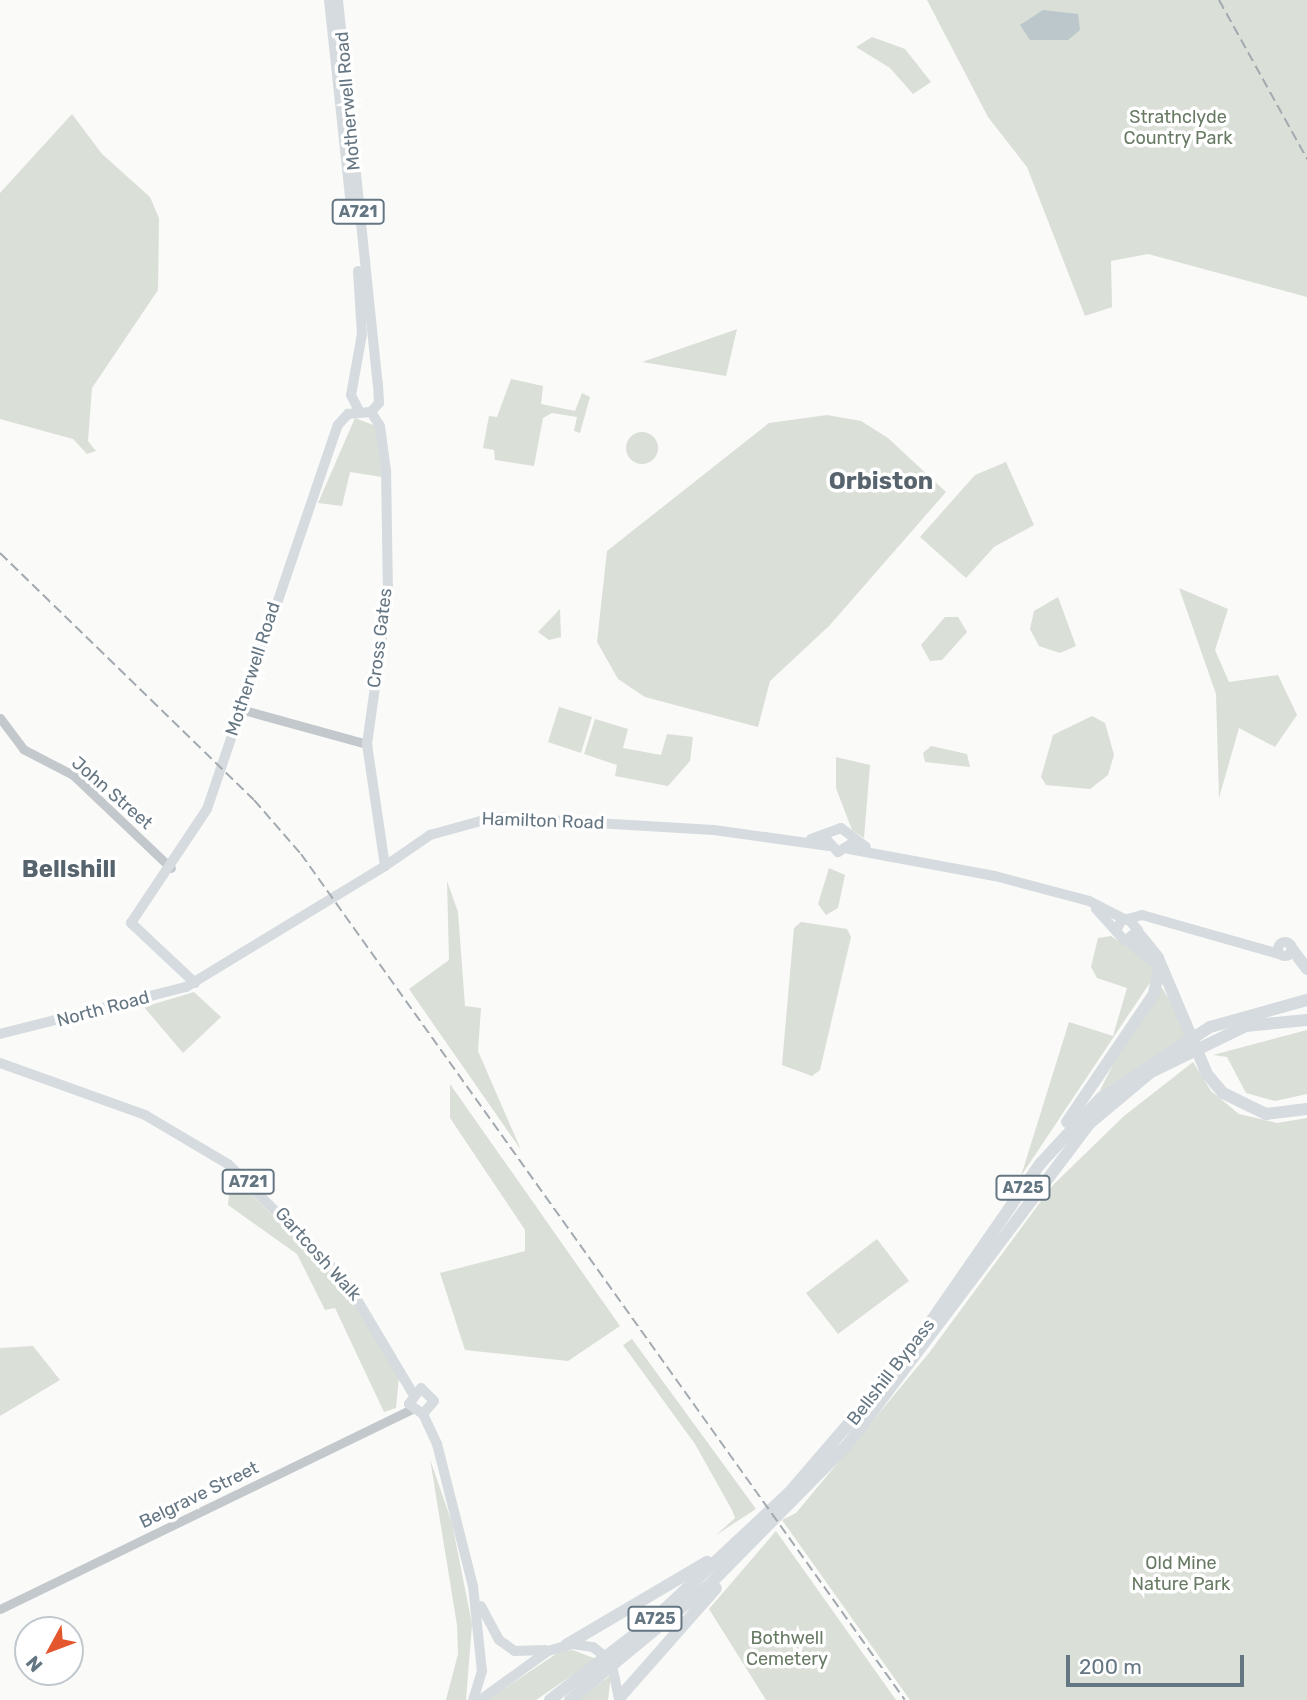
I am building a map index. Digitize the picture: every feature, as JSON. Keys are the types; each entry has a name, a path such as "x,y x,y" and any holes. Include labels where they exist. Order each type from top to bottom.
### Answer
{"highway":[{"path":"1135,934 1167,980"},
{"path":"1135,934 1167,980 1207,1074 1223,1093 1266,1114 1307,1109"},
{"path":"1284,948 1307,969"},
{"path":"1040,1164 1154,994 1158,969"},
{"name":"A725","path":"1211,1033 1307,1000"},
{"name":"A725","path":"1211,1033 1307,1008"},
{"path":"1237,1028 1307,1020"},
{"name":"Bellshill Bypass","path":"793,1496 907,1356 1040,1164 1101,1098 1173,1053 1211,1033"},
{"name":"Bellshill Bypass","path":"570,1700 756,1535 793,1496 915,1362 1063,1152 1113,1102 1173,1053"},
{"path":"562,1646 682,1581 756,1535"},
{"path":"620,1696 756,1535"},
{"name":"Bellshill Bypass","path":"550,1700 652,1621 756,1535"}],"main road":[{"name":"Motherwell Road","path":"195,982 131,923 172,868 207,809 338,425 359,411 351,395 358,368 358,274 329,0"},
{"name":"Motherwell Road","path":"338,0 379,403 371,412"},
{"path":"358,368 376,370"},
{"path":"359,411 371,412"},
{"name":"Cross Gates","path":"371,412 380,426 386,471 388,595 367,744 385,866"},
{"name":"Hamilton Road","path":"195,982 385,866 430,835 495,817 811,840 829,846"},
{"path":"869,848 841,828 830,834 829,846 838,852 869,848 1084,900 1126,919 1153,919 1264,949 1284,948"},
{"name":"Hamilton Road","path":"811,840 830,834"},
{"path":"849,849 852,836"},
{"path":"1084,900 1116,931 1135,934 1153,919"},
{"path":"1116,931 1126,919"},
{"path":"1126,919 1135,934"},
{"name":"North Road","path":"0,1027 6,1033 195,982"},
{"name":"Gartcosh Walk","path":"4,1065 145,1115 228,1164 346,1281 412,1392 423,1388 433,1396 433,1408 423,1414 450,1488 473,1586 482,1671 473,1700"},
{"path":"412,1392 411,1409 423,1414"},
{"name":"Gartcosh Walk","path":"473,1586 499,1640 532,1654 562,1646"},
{"name":"A721","path":"562,1646 582,1644 611,1661 620,1696"},
{"path":"480,1700 562,1646"}],"street":[{"path":"240,709 367,744"},
{"name":"John Street","path":"0,718 23,749 73,775 172,868"},
{"name":"Belgrave Street","path":"0,1609 411,1409"}],"green space":[{"name":"Strathclyde Country Park","path":"927,0 1307,0 1307,297 1148,254 1111,261 1112,307 1085,316 1027,167 988,117"},
{"path":"872,37 905,49 931,82 913,94 890,68 856,47"},
{"path":"72,114 102,154 150,197 159,218 158,290 92,388 88,441 96,451 87,454 73,439 0,419 0,193"},
{"path":"737,329 726,376 642,362 726,333"},
{"path":"511,379 543,386 541,404 575,411 582,393 590,397 580,433 574,431 577,417 552,413 543,418 534,466 495,460 494,450 483,448 489,416 497,417"},
{"path":"827,415 861,421 888,438 946,492 829,626 770,681 758,727 645,697 618,679 597,642 607,551 769,423"},
{"path":"355,418 376,426 382,477 350,472 342,506 318,503"},
{"path":"642,432 653,437 658,448 653,459 642,464 631,459 626,448 631,437"},
{"path":"1006,462 1034,525 994,547 966,578 920,537 975,475"},
{"path":"1179,588 1228,609 1215,650 1229,682 1278,675 1297,715 1275,747 1239,728 1219,798 1216,694"},
{"path":"1058,597 1076,646 1060,653 1039,646 1030,629 1034,611"},
{"path":"560,609 561,637 549,640 538,632"},
{"path":"945,617 958,617 967,632 942,660 930,661 921,645"},
{"path":"559,707 592,717 581,753 548,742"},
{"path":"1092,716 1105,723 1114,755 1108,775 1090,789 1046,785 1041,777 1053,735"},
{"path":"595,719 628,729 623,748 661,755 667,734 693,737 690,761 668,786 615,776 617,765 584,754"},
{"path":"931,746 967,754 970,767 925,762 923,753"},
{"path":"836,757 870,765 864,838 852,830 836,788"},
{"path":"829,868 845,875 838,908 826,915 818,904"},
{"path":"447,881 458,912 465,1006 481,1008 478,1051 521,1150 409,989 449,960"},
{"path":"801,922 847,929 851,937 820,1070 812,1076 782,1065 794,928"},
{"path":"1111,936 1159,969 1021,1176 1069,1022 1113,1036 1127,988 1097,978 1091,967 1098,938"},
{"path":"1157,980 1191,1034 1099,1092"},
{"path":"194,992 221,1017 183,1053 144,1007"},
{"path":"1307,1030 1307,1094 1275,1101 1246,1093 1227,1057 1213,1055"},
{"name":"Old Mine Nature Park","path":"1193,1062 1211,1091 1239,1114 1277,1123 1307,1118 1307,1700 910,1700 782,1520 796,1513 929,1353 1052,1186 1124,1116"},
{"path":"450,1084 620,1326 568,1361 465,1350 440,1273 525,1251 525,1230 450,1118"},
{"path":"231,1174 346,1289 399,1376 396,1408 384,1412 335,1308 325,1310 297,1254 228,1205"},
{"path":"877,1239 909,1281 838,1334 806,1293"},
{"path":"632,1339 756,1509 716,1535 735,1518 732,1510 695,1444 623,1345"},
{"path":"33,1346 60,1380 0,1416 0,1348"},
{"path":"430,1459 452,1523 472,1624 466,1700 446,1700 458,1654 457,1625"},
{"name":"Bothwell Cemetery","path":"776,1531 896,1700 766,1700 709,1609"},
{"path":"573,1650 596,1659 536,1700 487,1700 559,1652"},
{"path":"611,1675 608,1700 577,1700"}],"shaded area":[{"path":"1043,10 1078,14 1080,30 1068,40 1030,40 1020,25"}],"railway":[{"path":"1219,0 1307,159"},
{"path":"0,553 254,800 301,854 905,1700"}],"district":[{"name":"Orbiston","path":"881,482"},
{"name":"Bellshill","path":"69,870"}]}
